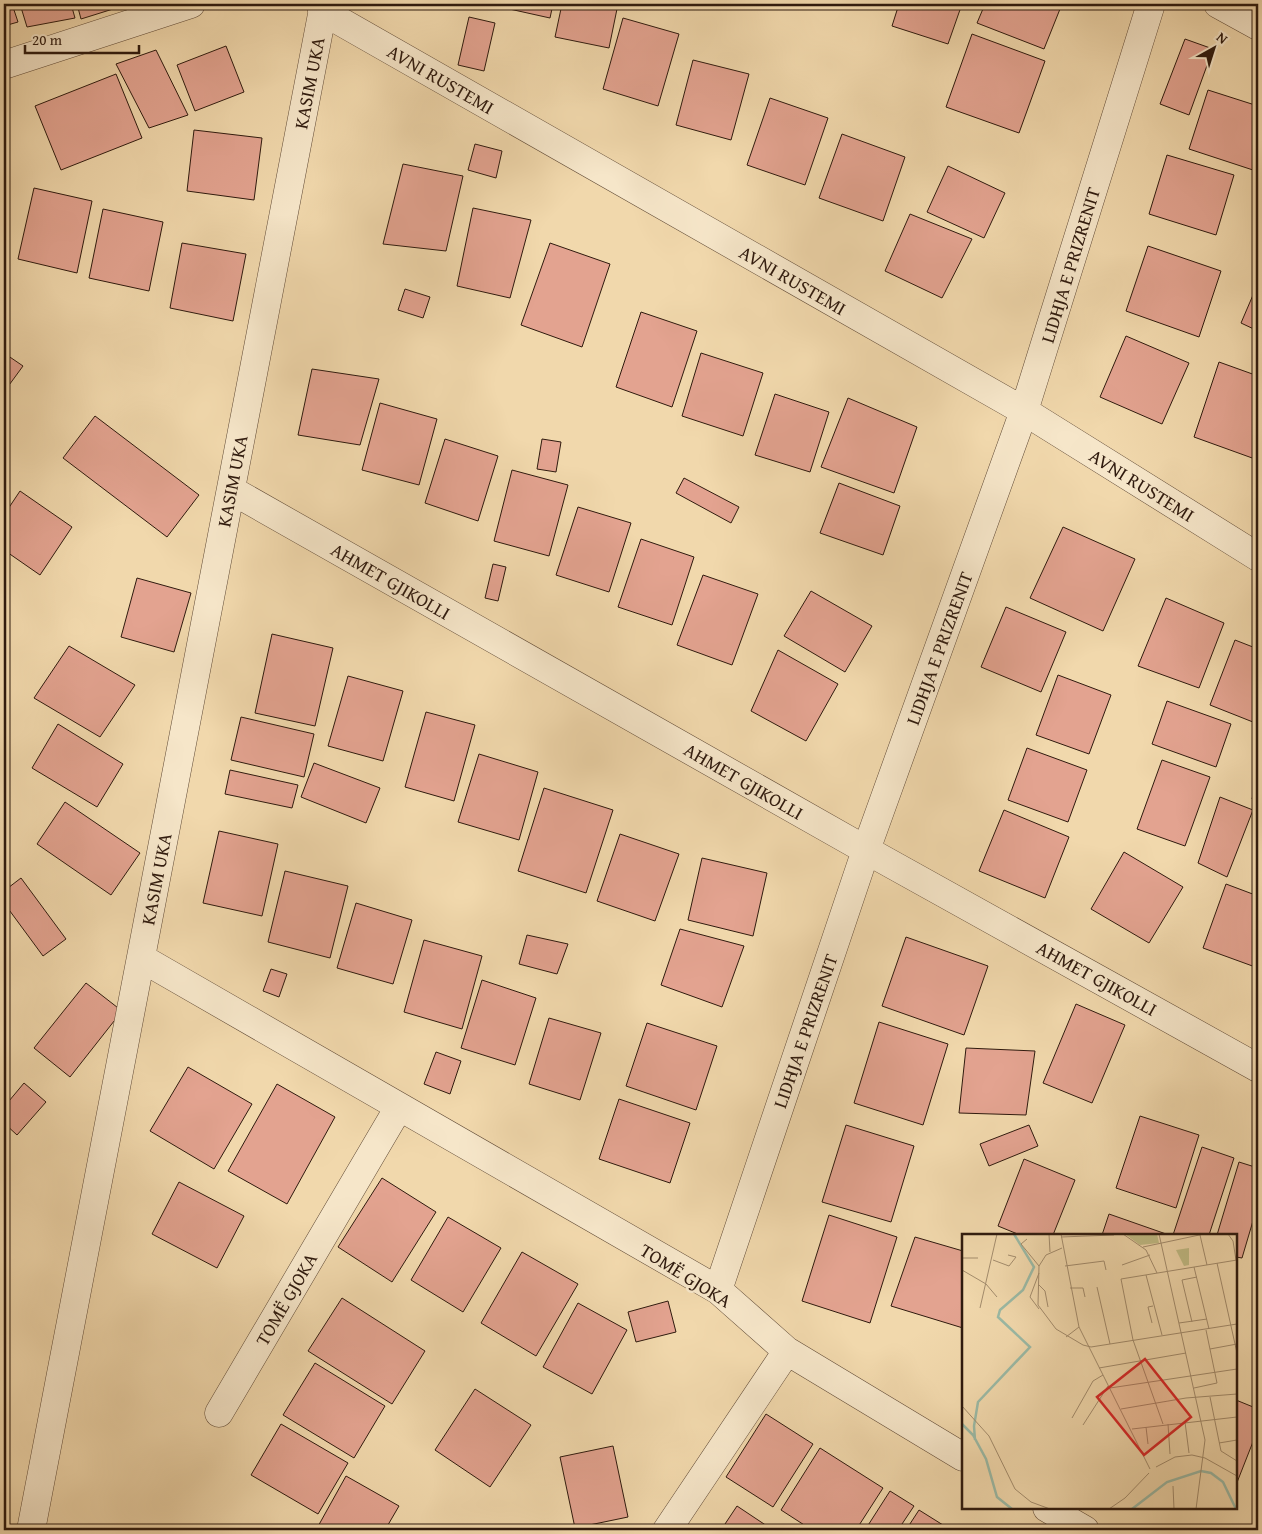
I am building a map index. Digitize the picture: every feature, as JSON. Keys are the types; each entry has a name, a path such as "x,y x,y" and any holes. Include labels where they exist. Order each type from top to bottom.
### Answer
{"street":[{"path":"4,65 191,4"},
{"name":"LIDHJA E PRIZRENIT","path":"718,1290 866,850 1024,411 1152,4"},
{"path":"1218,4 1258,26"},
{"name":"AVNI RUSTEMI","path":"323,8 1024,411 1258,558"},
{"name":"KASIM UKA","path":"31,1530 323,8"},
{"name":"AHMET GJIKOLLI","path":"231,490 866,850 1258,1068"},
{"name":"TOMË GJOKA","path":"141,958 718,1290 787,1351 962,1456"},
{"name":"TOMË GJOKA","path":"219,1413 399,1107"},
{"path":"667,1530 787,1351"},
{"path":"1049,1509 1085,1530"}],"building":[{"path":"4,4 12,4 18,22 4,26"},
{"path":"20,4 71,4 75,18 27,27"},
{"path":"77,4 129,4 81,19"},
{"path":"487,4 553,4 550,18"},
{"path":"562,4 618,4 609,48 555,37"},
{"path":"899,4 962,4 948,44 892,26"},
{"path":"985,4 1062,4 1044,49 977,23"},
{"path":"469,17 495,23 484,71 458,65"},
{"path":"623,18 679,34 658,106 603,89"},
{"path":"972,34 1045,61 1019,133 946,107"},
{"path":"1185,39 1213,49 1189,115 1160,104"},
{"path":"226,46 244,92 195,111 177,65"},
{"path":"156,50 188,115 149,128 116,64"},
{"path":"693,60 749,74 731,140 676,125"},
{"path":"116,74 142,138 61,170 35,106"},
{"path":"1208,90 1258,106 1258,163 1256,171 1189,149"},
{"path":"770,98 828,118 805,185 747,165"},
{"path":"194,130 262,138 254,200 187,191"},
{"path":"842,134 905,157 883,221 819,198"},
{"path":"475,144 502,151 496,178 468,170"},
{"path":"1167,155 1234,175 1216,235 1149,214"},
{"path":"403,164 463,176 446,251 383,244"},
{"path":"948,166 1005,193 984,238 927,212"},
{"path":"34,188 92,201 77,273 18,259"},
{"path":"473,208 531,220 510,298 457,286"},
{"path":"103,209 163,222 149,291 89,278"},
{"path":"910,214 972,239 942,298 885,271"},
{"path":"182,243 246,254 233,321 170,308"},
{"path":"550,243 610,264 582,347 521,325"},
{"path":"1148,246 1221,271 1199,337 1126,311"},
{"path":"1256,288 1258,289 1258,331 1241,323"},
{"path":"405,289 430,297 423,318 398,310"},
{"path":"641,312 697,331 672,407 616,387"},
{"path":"1126,336 1189,363 1162,424 1100,397"},
{"path":"4,353 23,366 4,392"},
{"path":"701,353 763,373 743,436 682,416"},
{"path":"1219,362 1258,376 1258,450 1255,459 1194,437"},
{"path":"312,369 379,379 360,445 298,435"},
{"path":"775,394 829,412 810,472 755,455"},
{"path":"848,398 917,427 894,493 821,467"},
{"path":"380,403 437,419 419,485 362,470"},
{"path":"95,416 199,495 167,537 63,458"},
{"path":"445,439 498,456 478,521 425,503"},
{"path":"542,439 561,442 556,472 537,469"},
{"path":"512,470 568,485 549,556 494,541"},
{"path":"684,478 739,507 731,523 676,493"},
{"path":"839,483 900,506 883,555 820,533"},
{"path":"20,491 72,527 40,575 4,550 4,515"},
{"path":"578,507 631,523 609,592 556,575"},
{"path":"1063,527 1135,559 1103,631 1030,598"},
{"path":"641,539 694,557 672,625 618,607"},
{"path":"493,564 506,567 498,601 485,598"},
{"path":"703,575 758,594 732,665 677,645"},
{"path":"137,578 191,593 174,652 121,637"},
{"path":"811,591 872,626 845,672 784,636"},
{"path":"1166,598 1224,623 1199,688 1138,666"},
{"path":"1006,607 1066,632 1041,692 981,667"},
{"path":"272,634 333,648 315,726 255,713"},
{"path":"1235,640 1258,649 1258,724 1210,705"},
{"path":"69,646 135,685 100,737 34,698"},
{"path":"778,650 838,684 806,741 751,711"},
{"path":"1058,675 1111,695 1089,754 1036,735"},
{"path":"348,676 403,691 383,761 328,746"},
{"path":"1167,701 1231,724 1216,767 1152,744"},
{"path":"426,712 475,725 454,801 405,787"},
{"path":"241,717 314,734 304,777 231,760"},
{"path":"58,724 123,764 97,807 32,768"},
{"path":"1027,748 1087,770 1068,822 1008,800"},
{"path":"479,754 538,772 519,840 458,822"},
{"path":"1162,760 1210,777 1185,846 1137,829"},
{"path":"314,763 380,788 366,823 301,797"},
{"path":"230,770 298,785 292,808 225,794"},
{"path":"1258,776 1258,800 1252,799"},
{"path":"544,788 613,810 586,893 518,871"},
{"path":"1220,797 1253,810 1227,877 1198,863"},
{"path":"65,802 140,853 111,895 37,844"},
{"path":"1004,810 1069,837 1045,898 979,871"},
{"path":"219,831 278,844 262,916 203,903"},
{"path":"620,834 679,854 655,921 597,901"},
{"path":"1124,852 1183,887 1149,943 1091,909"},
{"path":"702,858 767,873 753,936 688,920"},
{"path":"285,871 348,886 330,958 268,942"},
{"path":"21,878 66,939 43,956 4,903 4,891"},
{"path":"1226,884 1258,896 1258,968 1203,948"},
{"path":"356,903 412,920 393,984 337,968"},
{"path":"680,929 744,946 722,1007 661,985"},
{"path":"527,935 568,944 557,974 519,964"},
{"path":"906,937 988,966 964,1035 882,1006"},
{"path":"424,940 482,956 462,1029 404,1012"},
{"path":"271,969 287,974 279,997 263,991"},
{"path":"482,980 536,998 515,1065 461,1048"},
{"path":"86,983 122,1011 70,1077 34,1048"},
{"path":"1076,1004 1125,1025 1092,1103 1043,1083"},
{"path":"549,1018 601,1033 580,1100 529,1084"},
{"path":"879,1022 948,1044 923,1125 854,1103"},
{"path":"647,1023 717,1046 696,1110 626,1086"},
{"path":"966,1048 1035,1051 1026,1115 959,1113"},
{"path":"436,1052 461,1061 450,1094 424,1084"},
{"path":"188,1067 252,1104 214,1169 150,1131"},
{"path":"24,1083 46,1102 17,1135 4,1123 4,1107"},
{"path":"277,1084 335,1117 287,1204 228,1171"},
{"path":"619,1099 690,1123 670,1183 599,1159"},
{"path":"1140,1116 1199,1135 1176,1208 1116,1188"},
{"path":"846,1125 914,1146 891,1222 822,1202"},
{"path":"1029,1125 1038,1146 989,1166 980,1144"},
{"path":"1202,1147 1234,1158 1209,1234 1173,1234"},
{"path":"1024,1159 1075,1180 1053,1234 1018,1234 998,1226"},
{"path":"1239,1162 1258,1168 1258,1204 1242,1258 1237,1257 1237,1234 1217,1234"},
{"path":"382,1178 436,1212 392,1282 338,1247"},
{"path":"179,1182 244,1216 217,1268 152,1234"},
{"path":"1109,1214 1166,1234 1102,1234"},
{"path":"829,1215 897,1237 870,1323 802,1301"},
{"path":"448,1217 501,1248 463,1312 411,1280"},
{"path":"915,1237 962,1251 962,1328 891,1306"},
{"path":"522,1252 578,1284 536,1356 481,1323"},
{"path":"342,1298 425,1351 392,1404 308,1351"},
{"path":"668,1301 676,1332 636,1342 628,1312"},
{"path":"578,1303 627,1330 592,1394 543,1367"},
{"path":"315,1363 385,1406 354,1458 283,1415"},
{"path":"475,1389 531,1425 490,1487 435,1450"},
{"path":"1237,1400 1258,1409 1258,1429 1237,1482"},
{"path":"766,1414 813,1444 773,1507 726,1477"},
{"path":"281,1424 348,1463 318,1514 251,1475"},
{"path":"613,1446 628,1517 575,1528 560,1457"},
{"path":"820,1448 883,1488 856,1530 812,1530 781,1510"},
{"path":"346,1476 399,1506 385,1530 316,1530"},
{"path":"890,1491 914,1506 898,1530 865,1530"},
{"path":"737,1506 773,1530 721,1530"},
{"path":"919,1510 951,1530 906,1530"}]}
